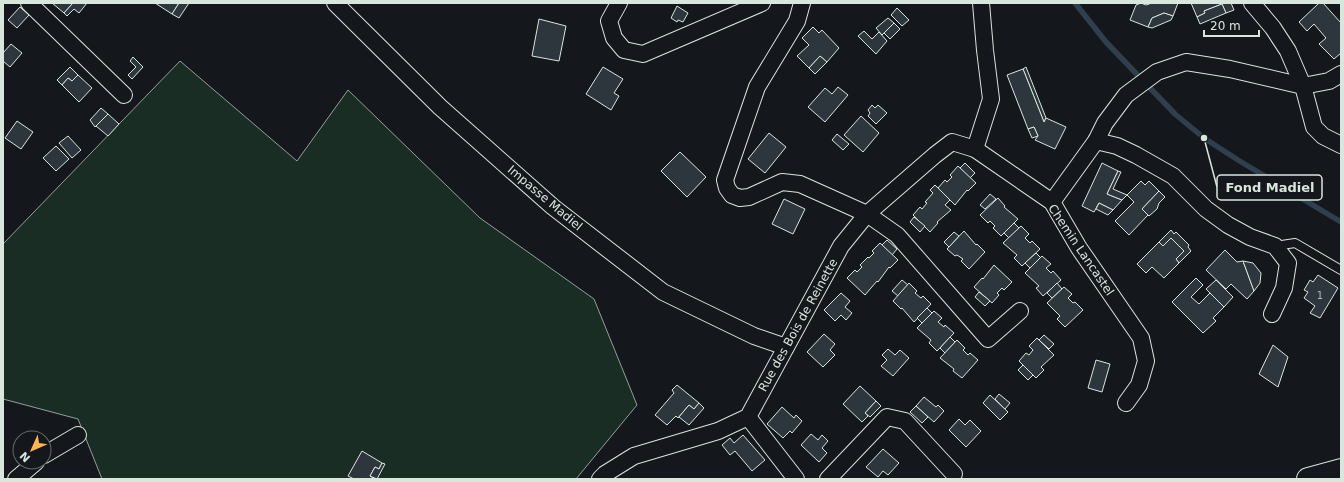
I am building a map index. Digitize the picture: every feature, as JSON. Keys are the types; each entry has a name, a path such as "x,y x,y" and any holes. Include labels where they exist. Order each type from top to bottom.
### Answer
{"highway":[{"path":"1308,479 1341,470"}],"street":[{"path":"29,3 124,95"},
{"name":"Impasse Madiel","path":"335,3 440,107 553,207 663,292 754,336 786,347"},
{"path":"619,3 608,21 614,38 624,50 643,54 762,3"},
{"path":"802,3 797,21 757,86 725,180 727,188 732,195 740,198 749,197 782,182 800,184 867,214 897,235 988,339 1020,311"},
{"path":"975,149 991,99 984,50 980,3"},
{"path":"1252,3 1273,28 1288,51 1303,86 1314,127 1322,136 1341,145"},
{"path":"1052,202 1096,141 1105,123 1126,95 1157,72 1186,62 1230,69 1303,86 1329,81 1341,74"},
{"path":"1096,141 1117,146 1136,154 1173,176 1206,209 1228,225 1250,237 1275,246 1288,263 1284,288 1272,314"},
{"name":"Rue des Bois de Reinette","path":"748,416 841,246 867,214 952,142 975,149"},
{"name":"Chemin Lancastel","path":"975,149 1052,202 1079,248 1141,338 1146,361 1140,385 1126,403"},
{"path":"600,479 605,474 634,456 718,431 748,416 796,479"},
{"path":"828,479 887,417 905,421 954,474"},
{"path":"52,450 78,435"},
{"path":"16,479 27,470"}],"lane":[{"path":"1275,246 1295,243 1341,270"}],"green space":[{"path":"180,61 297,161 348,90 480,218 594,299 637,405 576,479 102,479 78,419 3,399 3,244"}],"building":[{"path":"52,3 73,3 64,13"},
{"path":"73,3 87,3 79,13 74,9 67,16 64,13"},
{"path":"155,3 179,3 172,14"},
{"path":"179,3 189,3 179,18 172,14"},
{"path":"1141,3 1146,5 1152,3 1178,3 1173,16 1164,13 1152,18 1148,27 1130,20 1136,5"},
{"path":"1191,3 1231,3 1234,10 1226,13 1222,4 1204,11 1205,13 1197,17"},
{"path":"1319,3 1323,3 1341,23 1341,53 1334,59 1319,44 1326,38 1314,24 1307,31 1299,22"},
{"path":"1222,4 1226,13 1200,24 1197,17 1205,13 1204,11"},
{"path":"677,6 688,13 683,22 678,20 677,22 671,18"},
{"path":"20,7 29,15 17,28 8,20"},
{"path":"897,8 909,20 902,26 891,15"},
{"path":"1164,13 1173,16 1171,20 1152,28 1148,27 1152,18"},
{"path":"888,18 894,23 882,35 876,28"},
{"path":"539,19 566,26 559,61 532,56"},
{"path":"894,23 900,29 890,39 884,33"},
{"path":"813,27 819,33 822,30 839,48 827,62 820,56 809,68 797,56 809,45 802,38"},
{"path":"864,31 872,39 879,32 887,41 876,54 858,36"},
{"path":"11,44 22,53 10,67 3,61 3,53"},
{"path":"820,56 827,62 815,74 809,68"},
{"path":"133,57 143,67 132,79 128,75 136,67 130,61"},
{"path":"70,67 78,75 72,81 68,78 62,85 57,80"},
{"path":"603,67 623,79 614,93 619,96 611,110 586,94"},
{"path":"1026,67 1046,118 1044,122 1023,69"},
{"path":"1023,69 1044,122 1046,118 1066,127 1055,149 1035,140 1038,136 1034,127 1028,129 1007,75"},
{"path":"78,75 92,88 79,102 62,85 68,78 72,81"},
{"path":"838,87 848,95 825,122 808,107 825,88 832,94"},
{"path":"872,105 875,108 878,105 887,113 876,124 868,116 870,113 868,110"},
{"path":"101,108 108,114 95,127 90,120"},
{"path":"108,114 119,124 108,136 96,126"},
{"path":"861,116 879,133 863,152 844,135"},
{"path":"17,121 33,132 21,149 5,138"},
{"path":"1034,127 1038,136 1032,138 1028,129"},
{"path":"769,133 786,147 765,173 748,159"},
{"path":"837,134 849,144 843,150 832,140"},
{"path":"68,136 81,150 72,158 59,143"},
{"path":"56,146 69,159 56,171 43,158"},
{"path":"680,152 706,177 687,197 661,171"},
{"path":"965,163 975,173 970,178 960,168"},
{"path":"1102,163 1118,171 1107,194 1122,200 1113,210 1099,203 1094,212 1082,206"},
{"path":"958,166 976,183 968,191 967,190 955,205 938,188 945,180 947,182 952,177 950,175"},
{"path":"1118,171 1121,172 1113,189 1127,195 1122,200 1107,194"},
{"path":"1141,181 1145,185 1149,181 1159,191 1142,209 1148,215 1129,235 1115,221 1134,202 1127,195"},
{"path":"935,185 950,200 945,205 951,210 937,222 938,223 930,232 913,215 920,207 922,209 927,203 925,202 933,193 930,190"},
{"path":"1159,191 1165,197 1159,203 1157,209 1149,216 1142,209"},
{"path":"990,194 996,199 985,209 980,205"},
{"path":"998,198 1005,206 1004,207 1018,219 1001,236 993,228 995,226 990,221 988,223 980,215"},
{"path":"784,199 805,209 793,234 772,224"},
{"path":"1099,203 1113,210 1108,215 1096,209"},
{"path":"914,217 925,226 920,232 910,222"},
{"path":"1014,223 1019,228 1009,238 1004,233"},
{"path":"1021,226 1029,234 1025,238 1030,243 1032,241 1040,249 1022,266 1014,258 1017,255 1003,243"},
{"path":"1171,230 1174,234 1176,232 1189,245 1188,247 1191,251 1179,263 1176,259 1184,251 1171,238 1163,246 1159,242"},
{"path":"964,231 976,245 977,244 985,252 969,269 961,261 963,259 957,255 955,256 947,249"},
{"path":"954,232 959,236 949,247 944,242"},
{"path":"1171,238 1184,251 1176,259 1179,263 1164,278 1152,267 1146,273 1137,264 1159,242 1163,246"},
{"path":"887,240 897,249 892,255 882,245"},
{"path":"880,243 898,260 890,268 889,267 878,282 877,281 865,295 847,278 855,270 857,272 862,267 860,265 874,253 872,251"},
{"path":"1225,250 1237,262 1243,261 1254,291 1247,299 1231,284 1226,289 1206,270"},
{"path":"1036,253 1041,258 1030,268 1025,263"},
{"path":"1042,256 1051,264 1046,268 1051,273 1053,271 1061,280 1043,296 1036,288 1039,286 1025,273"},
{"path":"1243,261 1253,263 1261,273 1260,283 1254,291"},
{"path":"994,265 1012,282 1004,290 1002,288 997,293 999,295 992,303 974,287 982,278 983,279"},
{"path":"1318,275 1338,288 1320,318 1310,313 1315,306 1304,298 1308,292 1304,290 1310,280 1313,282"},
{"path":"1196,278 1203,285 1191,297 1199,304 1210,293 1224,307 1213,318 1216,321 1203,333 1172,302"},
{"path":"902,280 908,285 898,296 892,291"},
{"path":"1216,280 1233,297 1224,307 1206,289"},
{"path":"909,283 917,291 915,293 921,298 923,296 931,304 914,322 902,308 901,309 893,301"},
{"path":"1057,283 1062,289 1052,298 1047,293"},
{"path":"1064,287 1072,294 1068,298 1073,303 1075,302 1083,310 1065,327 1057,319 1060,316 1047,303"},
{"path":"979,292 990,301 985,306 975,297"},
{"path":"841,293 850,301 845,307 852,313 846,320 841,315 835,321 824,310"},
{"path":"927,308 932,313 922,323 917,318"},
{"path":"934,311 942,318 938,322 944,327 945,325 954,333 937,351 929,343 931,340 917,328"},
{"path":"824,334 835,344 830,350 835,355 823,367 807,352"},
{"path":"1044,335 1054,344 1049,349 1039,340"},
{"path":"950,337 955,342 945,353 940,348"},
{"path":"1037,338 1054,355 1041,367 1044,370 1036,378 1019,361 1026,353 1029,355 1033,350 1029,346"},
{"path":"957,340 965,348 963,350 968,355 970,353 978,360 962,378 953,371 954,369 940,358"},
{"path":"1273,345 1288,357 1278,387 1259,374"},
{"path":"888,349 895,355 900,350 909,358 893,376 881,366 887,360 882,355"},
{"path":"1096,360 1110,364 1102,392 1088,388"},
{"path":"1023,365 1033,375 1028,380 1018,370"},
{"path":"677,385 699,403 694,409 689,405 678,418 676,416 667,425 655,415 674,393 672,390"},
{"path":"860,386 876,401 865,413 868,416 862,422 843,404"},
{"path":"999,394 1010,403 1005,409 995,399"},
{"path":"990,395 1008,412 1000,420 983,403"},
{"path":"924,397 936,407 938,405 944,411 934,422 916,406"},
{"path":"876,401 881,406 870,417 865,413"},
{"path":"699,403 704,408 689,425 679,417 689,405 694,409"},
{"path":"916,406 928,417 922,423 910,412"},
{"path":"782,407 794,418 796,415 802,421 792,433 790,431 783,438 767,424"},
{"path":"959,419 965,425 970,420 981,431 966,447 949,430"},
{"path":"811,434 818,440 822,435 828,441 822,448 827,453 819,462 801,445"},
{"path":"743,435 765,460 752,471 735,451 730,455 722,445 730,438 734,443"},
{"path":"883,449 899,463 888,475 883,471 878,477 866,467"},
{"path":"362,451 382,463 379,469 375,467 370,476 373,479 354,479 348,476"},
{"path":"382,463 385,464 377,479 370,476 375,467 379,469"}],"waterway":[{"path":"1075,3 1106,42 1175,114 1204,138 1341,222"}],"place":[{"name":"Fond Madiel","path":"1204,138"}]}
